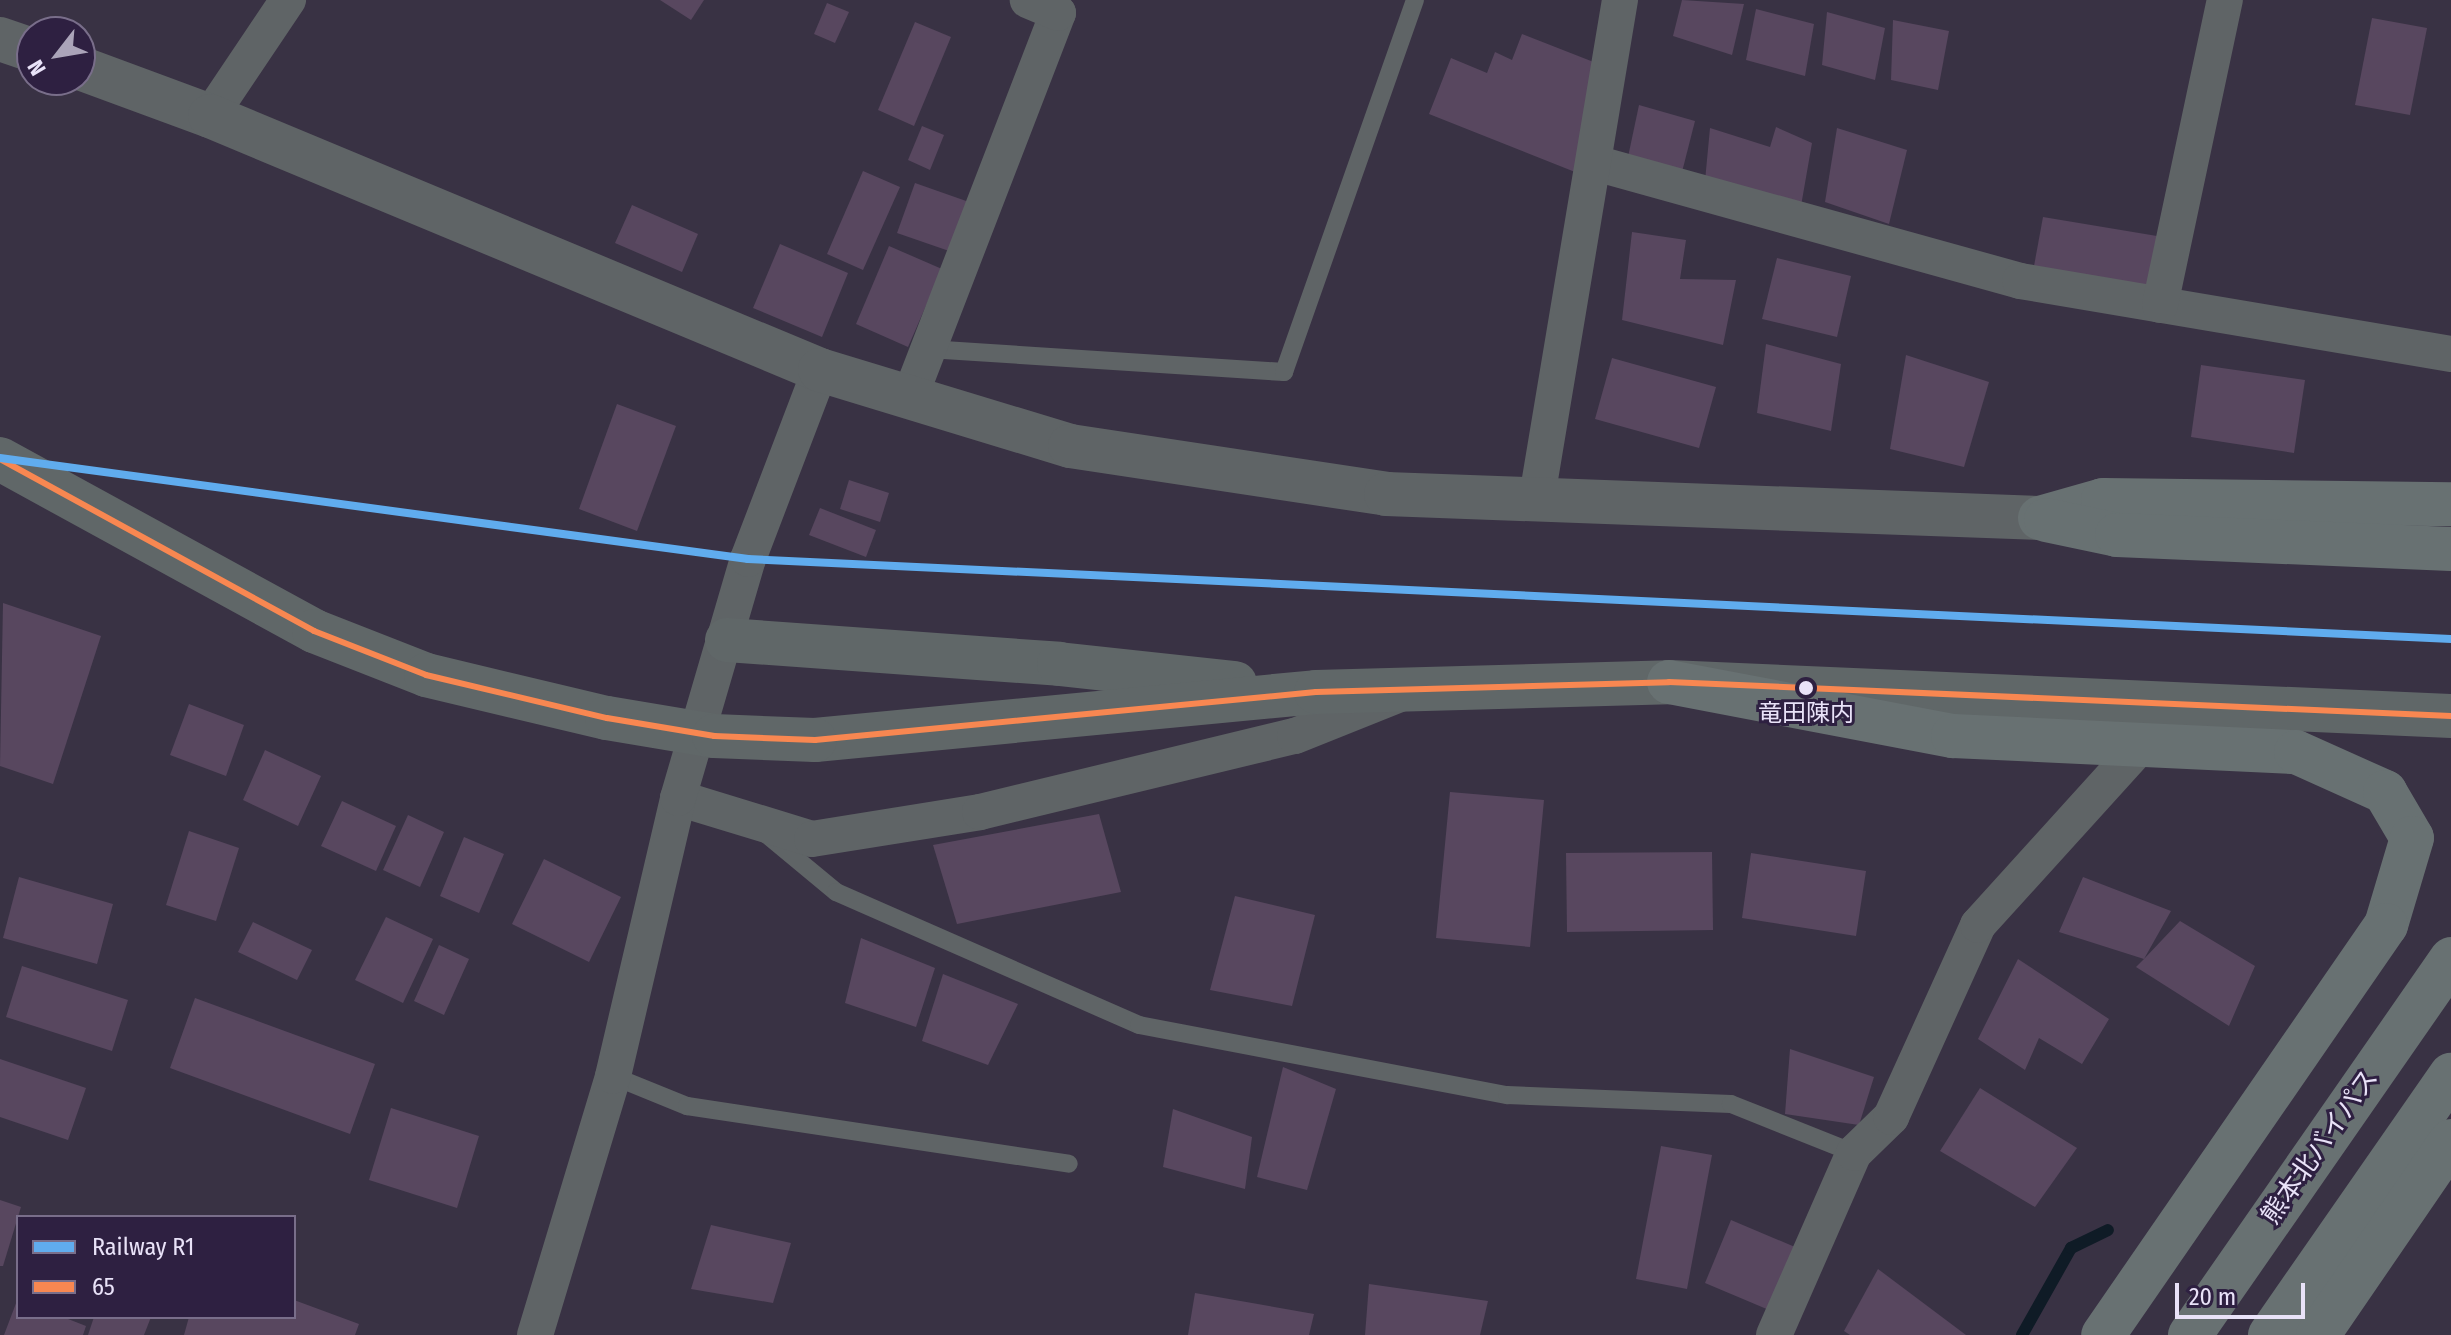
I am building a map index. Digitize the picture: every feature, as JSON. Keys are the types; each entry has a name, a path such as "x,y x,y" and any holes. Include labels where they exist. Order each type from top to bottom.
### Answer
{"highway":[{"path":"2040,518 2103,500 2451,504"},
{"path":"2040,518 2117,535 2451,549"},
{"path":"1669,682 1953,736 2296,752 2385,792 2412,838 2386,925 2103,1335"},
{"name":"熊本北バイパス","path":"2190,1335 2451,959"},
{"path":"2270,1335 2451,1075"},
{"path":"2318,1335 2451,1141"}],"main road":[{"path":"0,459 314,631 426,675 623,721 714,736 815,740 1316,692 1669,682 1934,689 2171,705 2451,716"},
{"path":"727,640 1059,664 1316,692"}],"street":[{"path":"210,116 288,0"},
{"path":"909,399 1058,13 1028,0"},
{"path":"1537,497 1620,0"},
{"path":"2160,305 2225,0"},
{"path":"96,74 210,116 820,370 1070,446 1386,494 1537,497 2040,518"},
{"path":"1595,163 2020,281 2451,354"},
{"path":"535,1335 613,1076 678,798 727,640 748,559 820,370"},
{"path":"678,798 754,824 812,839 980,812 1295,736 1413,689"},
{"path":"1774,1335 1854,1153 1891,1117 1978,925 2147,746 2171,705"}],"lane":[{"path":"928,349 1284,372 1415,0"},
{"path":"754,824 836,892 1139,1025 1507,1095 1731,1104 1854,1153"},
{"path":"613,1076 687,1106 1069,1164"}],"building":[{"path":"660,0 704,0 691,20"},
{"path":"1682,0 1744,4 1732,55 1673,36"},
{"path":"827,3 849,12 835,43 814,34"},
{"path":"1756,9 1814,24 1805,76 1746,60"},
{"path":"1827,12 1885,28 1875,80 1822,65"},
{"path":"2372,18 2427,28 2410,115 2355,105"},
{"path":"1893,20 1949,31 1938,90 1891,80"},
{"path":"915,22 951,37 914,126 878,110"},
{"path":"1522,34 1614,70 1575,172 1429,114 1451,58 1487,73 1495,52 1512,60"},
{"path":"1639,105 1695,121 1682,172 1628,157"},
{"path":"922,126 944,135 930,170 908,160"},
{"path":"1776,127 1812,143 1801,206 1705,181 1710,128 1770,147"},
{"path":"1837,128 1907,150 1889,224 1825,202"},
{"path":"863,171 900,187 863,270 827,254"},
{"path":"915,183 969,202 952,252 897,233"},
{"path":"632,205 698,234 682,272 615,243"},
{"path":"2043,217 2163,237 2154,287 2034,266"},
{"path":"1632,232 1686,240 1680,279 1736,280 1723,345 1622,320"},
{"path":"780,244 848,273 822,337 753,308"},
{"path":"889,246 942,269 908,347 856,324"},
{"path":"1777,258 1851,276 1837,337 1762,319"},
{"path":"1766,344 1841,364 1831,431 1757,413"},
{"path":"1906,355 1989,382 1964,467 1890,449"},
{"path":"1612,358 1716,387 1699,448 1595,419"},
{"path":"2201,365 2305,380 2294,453 2191,437"},
{"path":"617,404 676,426 637,531 579,509"},
{"path":"849,480 889,493 880,522 840,509"},
{"path":"820,508 876,530 866,557 809,535"},
{"path":"3,603 101,636 53,784 0,766"},
{"path":"189,704 244,725 226,776 170,755"},
{"path":"265,750 321,776 298,826 243,800"},
{"path":"1450,792 1544,800 1530,947 1436,938"},
{"path":"342,801 396,826 376,871 321,846"},
{"path":"1099,814 1121,892 957,924 933,845"},
{"path":"408,815 444,832 420,887 383,870"},
{"path":"189,831 239,848 216,921 166,905"},
{"path":"464,837 504,854 479,913 440,896"},
{"path":"1712,852 1713,930 1567,932 1566,853"},
{"path":"1751,853 1866,871 1856,936 1742,918"},
{"path":"544,859 621,897 589,962 512,924"},
{"path":"19,877 113,904 97,964 3,938"},
{"path":"2083,877 2171,911 2144,959 2059,932"},
{"path":"1235,896 1315,915 1292,1006 1210,990"},
{"path":"386,917 433,939 403,1003 355,980"},
{"path":"2180,921 2255,966 2229,1026 2136,967"},
{"path":"253,922 312,950 297,980 238,952"},
{"path":"861,938 935,968 916,1027 845,1003"},
{"path":"439,945 469,959 444,1015 414,1001"},
{"path":"2018,959 2109,1019 2082,1064 2039,1038 2025,1070 1978,1039"},
{"path":"22,966 128,1000 112,1051 6,1017"},
{"path":"943,974 1018,1004 988,1065 922,1041"},
{"path":"195,998 375,1064 350,1134 170,1068"},
{"path":"1790,1049 1874,1077 1859,1125 1785,1114"},
{"path":"0,1059 86,1088 68,1140 0,1117"},
{"path":"1283,1067 1336,1089 1307,1190 1257,1177"},
{"path":"1980,1088 2077,1148 2035,1207 1940,1151"},
{"path":"391,1108 479,1136 457,1208 369,1180"},
{"path":"1173,1109 1252,1137 1245,1189 1163,1167"},
{"path":"1661,1146 1712,1155 1687,1289 1636,1279"},
{"path":"0,1200 21,1207 16,1215 3,1266 0,1266"},
{"path":"1731,1220 1795,1247 1769,1310 1705,1283"},
{"path":"711,1225 791,1243 773,1303 691,1289"},
{"path":"1878,1269 1966,1335 1850,1335 1844,1331"},
{"path":"1369,1284 1488,1301 1480,1335 1365,1335"},
{"path":"1195,1293 1314,1314 1309,1335 1188,1335"},
{"path":"296,1301 359,1324 355,1335 184,1335 188,1319 296,1319"},
{"path":"16,1303 16,1319 68,1319 86,1326 83,1335 4,1335"},
{"path":"93,1319 150,1319 144,1335 88,1335"}],"waterway":[{"path":"2022,1335 2071,1248 2108,1230"}],"rail line":[{"name":"R1","path":"0,458 748,559 2451,639"}],"transit line":[{"name":"65","path":"0,459 314,631 426,675 607,718 714,736 815,740 1316,692 1669,682 2451,716"}],"place":[{"name":"竜田陳内","path":"1806,688"}]}
